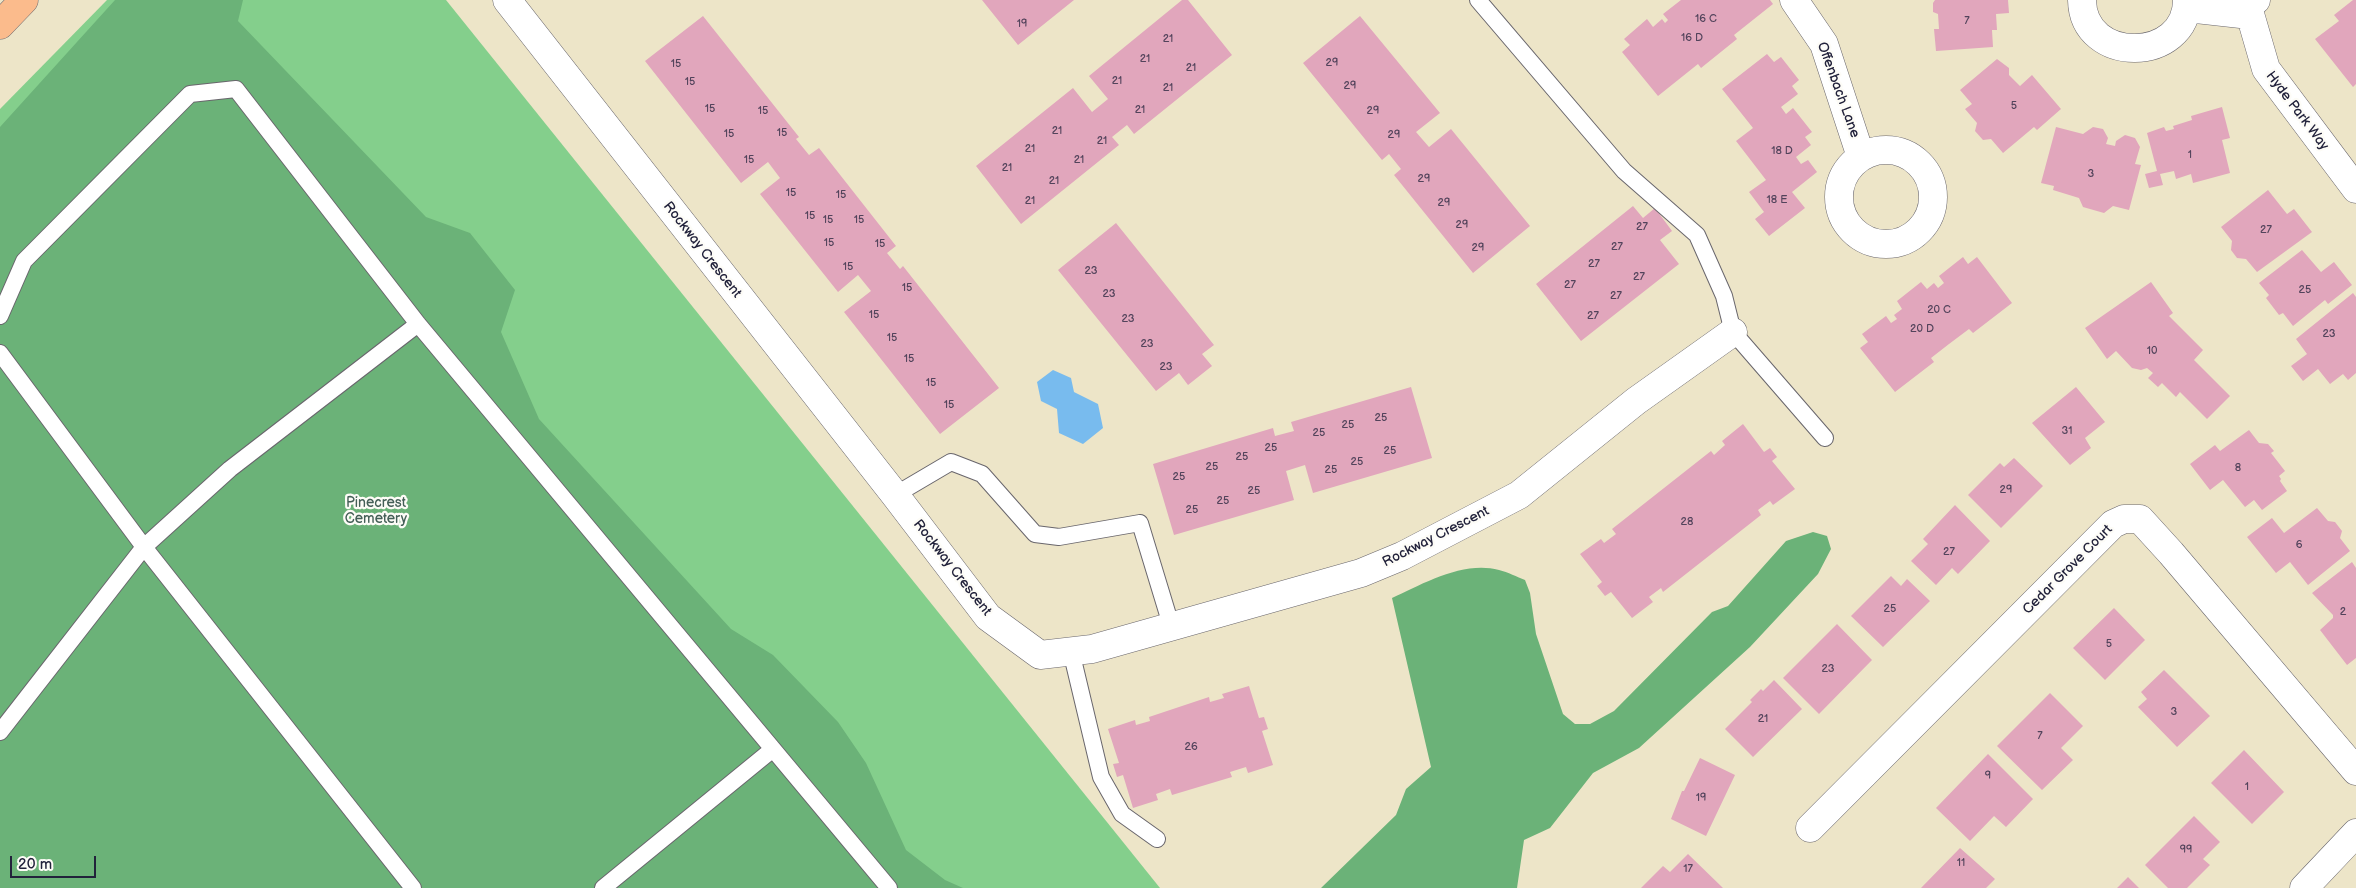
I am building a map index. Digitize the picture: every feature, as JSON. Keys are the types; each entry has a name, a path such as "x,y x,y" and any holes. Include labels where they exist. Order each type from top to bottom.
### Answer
{"main road":[{"path":"0,25 24,0"}],"street":[{"name":"Rockway Crescent","path":"507,0 988,616 1040,655 1092,649 1171,625 1361,573 1402,556 1519,494 1636,401 1733,332"},
{"name":"Offenbach Lane","path":"1794,0 1824,44 1861,157"},
{"path":"2082,0 2087,21 2098,35 2114,45 2132,49 2150,47 2167,39 2179,25 2187,4 2253,7"},
{"name":"Hyde Park Way","path":"2253,7 2266,69 2356,189"},
{"name":"Cedar Grove Court","path":"1810,828 2113,524 2124,519 2140,519 2356,771"},
{"path":"2304,888 2356,833"}],"lane":[{"path":"1478,0 1624,172 1697,235 1724,296 1733,332 1825,438"},
{"path":"0,316 24,261 190,94 236,89 418,324 889,888"},
{"path":"0,732 144,547 230,469 418,324"},
{"path":"0,353 144,547 413,888"},
{"path":"895,495 951,462 982,474 1035,534 1059,537 1140,524 1171,625"},
{"path":"1071,651 1101,777 1122,814 1157,839"},
{"path":"603,888 773,749"}],"green space":[{"name":"Pinecrest Cemetery","path":"107,0 446,0 1160,888 0,888 0,109"},
{"name":"Pinecrest Cemetery","path":"115,0 243,0 238,21 426,217 470,233 515,290 501,332 539,419 731,629 773,655 838,722 866,763 906,850 945,880 963,888 0,888 0,127"},
{"path":"1813,532 1827,536 1831,549 1818,574 1750,647 1639,748 1593,773 1550,828 1524,840 1517,888 1321,888 1396,815 1406,789 1431,767 1392,598 1430,580 1472,568 1499,570 1525,580 1530,593 1536,634 1563,714 1575,724 1590,724 1614,711 1712,612 1728,606 1786,541"}],"water":[{"path":"1053,370 1071,378 1074,392 1098,404 1103,428 1083,444 1059,433 1057,409 1041,401 1037,382"}],"building":[{"path":"982,0 1074,0 1018,45"},
{"path":"1182,0 1188,0 1232,55 1134,134 1127,125 1112,137 1119,145 1021,224 976,166 1073,88 1092,112 1108,99 1089,76"},
{"path":"1681,0 1770,0 1773,4 1734,35 1737,39 1701,68 1698,64 1658,96 1622,52 1630,45 1624,39 1647,19 1653,27 1662,19 1665,23 1668,20 1663,14"},
{"path":"1935,0 2008,0 2009,13 1996,14 1997,30 1992,30 1993,47 1936,51 1934,29 1939,29 1938,14 1933,12"},
{"path":"2353,0 2356,0 2356,84 2353,87 2315,39 2339,21 2334,15"},
{"path":"703,16 799,137 796,139 809,155 819,148 896,246 887,253 900,269 903,266 999,388 940,434 844,312 871,291 858,275 838,292 760,194 780,178 768,162 741,183 645,61"},
{"path":"1360,16 1440,113 1416,132 1429,147 1451,129 1530,226 1473,273 1394,175 1401,169 1389,154 1382,160 1303,63"},
{"path":"1767,54 1774,62 1781,57 1799,80 1792,86 1798,94 1781,107 1786,114 1793,108 1812,132 1805,137 1811,145 1796,157 1801,164 1808,160 1817,172 1792,192 1805,208 1769,236 1755,219 1764,212 1749,192 1766,180 1736,141 1753,128 1722,89"},
{"path":"1997,59 2009,68 2009,75 2020,86 2032,75 2061,109 2037,130 2034,127 2003,153 1991,139 1983,140 1975,131 1977,123 1965,109 1972,104 1960,90"},
{"path":"2222,107 2230,138 2222,140 2230,173 2193,183 2191,174 2176,179 2174,171 2160,174 2163,185 2149,188 2145,174 2157,171 2147,133 2164,127 2166,131 2174,129 2173,126 2192,120 2191,116"},
{"path":"2056,127 2083,134 2093,127 2103,129 2108,138 2106,144 2115,146 2116,141 2125,135 2135,138 2140,147 2135,164 2141,165 2129,210 2113,206 2104,213 2083,207 2079,198 2053,190 2054,186 2041,183"},
{"path":"2268,190 2287,214 2294,209 2312,232 2257,272 2246,259 2237,258 2231,250 2232,241 2221,227"},
{"path":"1633,206 1643,218 1655,208 1672,231 1660,240 1679,264 1581,341 1536,284"},
{"path":"1116,223 1214,345 1202,354 1212,366 1188,385 1179,373 1156,391 1058,270"},
{"path":"2302,250 2321,272 2334,262 2352,285 2328,304 2325,300 2293,326 2283,313 2279,315 2266,298 2269,295 2259,283"},
{"path":"1963,257 1968,264 1977,257 2012,303 1973,333 1969,329 1949,344 1931,358 1934,362 1895,392 1860,348 1868,342 1862,334 1886,316 1891,323 1897,319 1894,315 1902,309 1897,301 1921,282 1927,289 1934,283 1938,288 1944,283 1939,276"},
{"path":"2151,282 2173,313 2169,316 2203,350 2194,360 2230,396 2207,419 2180,392 2176,397 2162,383 2158,387 2148,378 2153,373 2147,368 2141,370 2132,368 2116,351 2107,359 2085,328"},
{"path":"2353,293 2356,297 2356,373 2348,380 2343,374 2330,384 2318,369 2303,381 2291,366 2307,354 2296,339"},
{"path":"1411,387 1432,458 1313,493 1305,465 1286,471 1294,500 1174,535 1153,464 1273,428 1275,436 1294,431 1291,422"},
{"path":"2076,387 2105,422 2085,438 2091,448 2070,465 2032,423"},
{"path":"1743,424 1764,452 1770,448 1777,457 1772,461 1795,489 1773,505 1770,501 1758,510 1761,515 1663,592 1661,588 1649,597 1653,602 1632,618 1611,592 1605,596 1597,586 1602,582 1580,554 1601,539 1604,543 1616,534 1612,529 1711,451 1714,455 1725,445 1722,441"},
{"path":"2249,430 2259,443 2268,444 2274,451 2271,453 2285,471 2279,476 2287,491 2262,510 2254,500 2245,507 2223,480 2210,490 2190,464 2215,445 2220,451"},
{"path":"2014,458 2043,486 2001,528 1968,495 2000,463 2004,467"},
{"path":"1955,505 1990,541 1958,574 1952,568 1936,585 1911,561 1928,544 1923,539"},
{"path":"2317,508 2328,521 2335,522 2342,531 2340,538 2350,551 2308,585 2290,562 2276,573 2247,537 2272,518 2284,533"},
{"path":"2352,562 2356,568 2356,658 2347,665 2320,630 2333,618 2333,615 2312,593"},
{"path":"1891,576 1901,586 1907,579 1930,601 1883,647 1851,616"},
{"path":"2114,608 2145,640 2105,680 2073,648"},
{"path":"1837,624 1872,660 1819,714 1783,678"},
{"path":"2164,670 2210,716 2177,747 2138,707 2147,699 2141,692"},
{"path":"1774,680 1802,709 1753,757 1725,729 1752,702 1750,700 1761,689 1763,691"},
{"path":"1249,686 1259,718 1264,717 1268,729 1262,731 1273,765 1248,773 1246,767 1230,772 1232,777 1172,795 1170,789 1156,794 1158,800 1133,808 1123,775 1117,777 1113,764 1119,763 1108,729 1135,720 1136,725 1150,721 1149,717 1209,697 1210,702 1224,698 1222,694"},
{"path":"2050,693 2083,726 2061,748 2073,760 2042,790 1997,746"},
{"path":"2244,750 2284,792 2252,824 2211,783"},
{"path":"1988,754 2033,799 2006,827 1994,816 1970,841 1936,808"},
{"path":"1700,758 1735,775 1706,836 1671,819 1682,791 1684,791"},
{"path":"2194,816 2220,842 2203,859 2210,865 2187,888 2168,888 2145,865"},
{"path":"1960,848 1995,879 1986,888 1921,888"},
{"path":"1688,854 1723,888 1641,888 1663,866 1670,872"},
{"path":"2128,877 2139,888 2117,888"}]}
